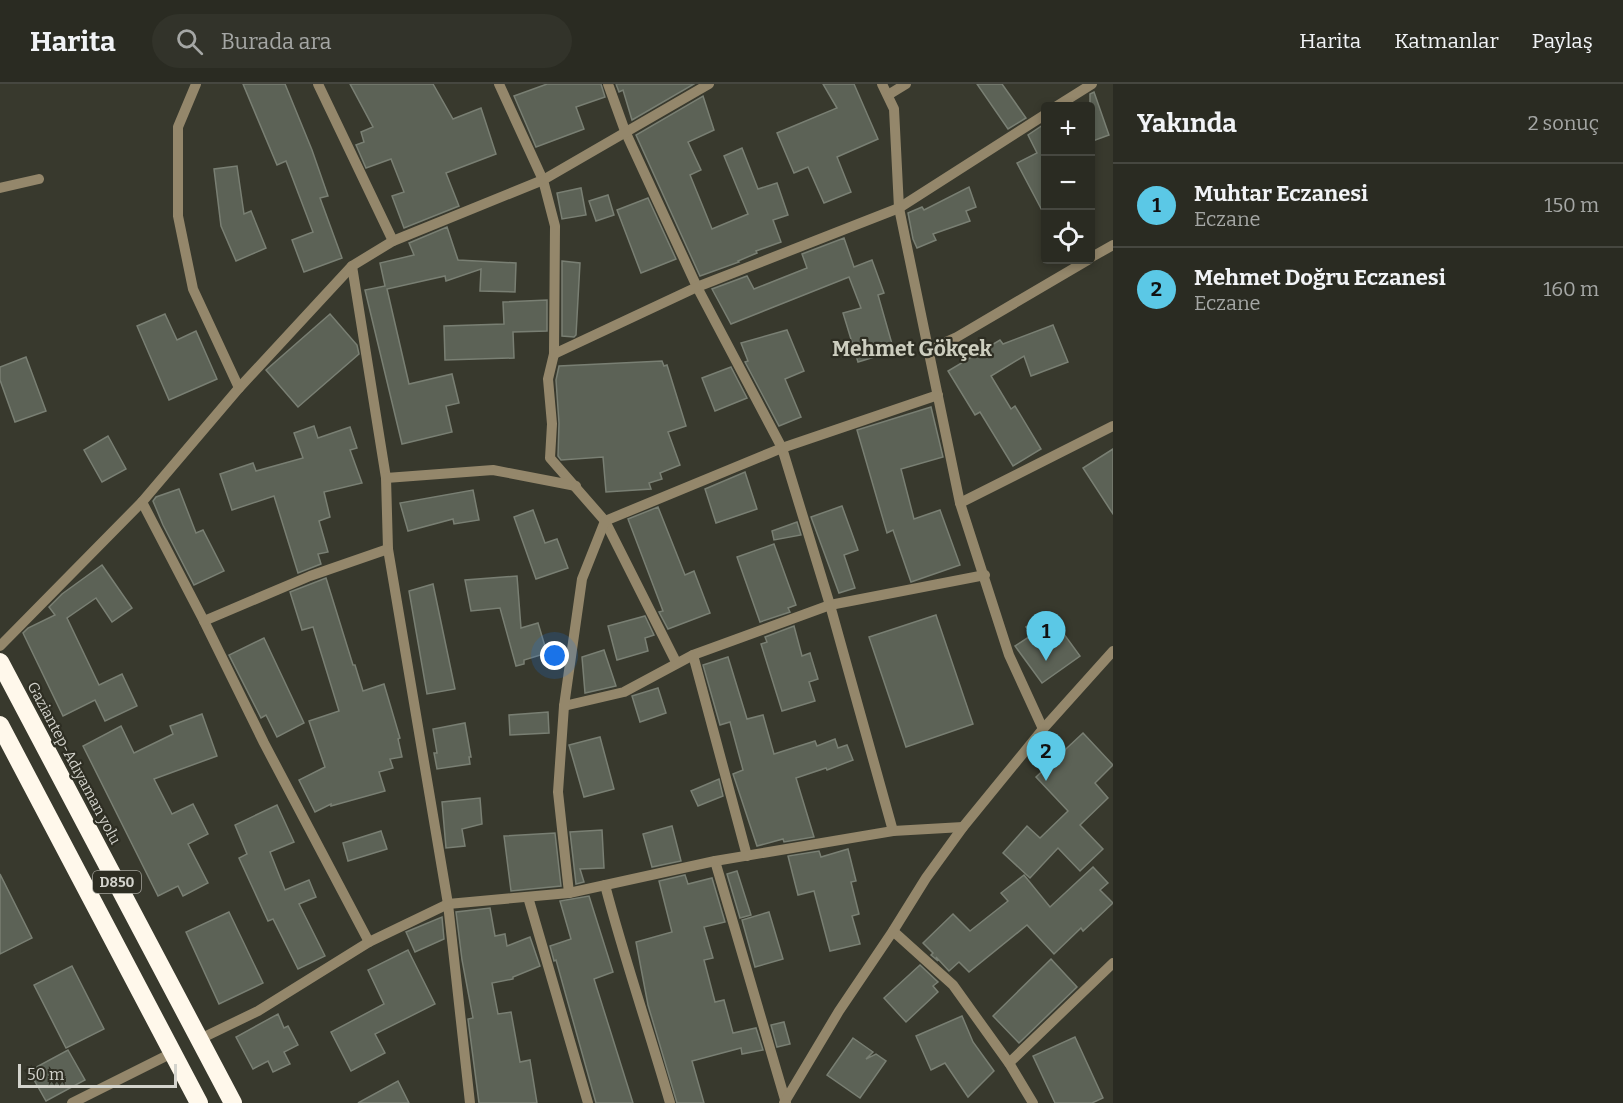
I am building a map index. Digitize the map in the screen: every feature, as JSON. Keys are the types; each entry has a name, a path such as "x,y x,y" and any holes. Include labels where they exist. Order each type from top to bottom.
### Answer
{"highway":[{"name":"Gaziantep-Adıyaman yolu","path":"0,662 233,1103"},
{"name":"D850","path":"0,725 199,1103"}],"street":[{"path":"196,84 178,127 178,216 193,289 239,388"},
{"path":"318,84 393,241"},
{"path":"499,84 543,180 555,226 554,354 548,379 552,424 550,458 605,520 676,662"},
{"path":"608,84 625,131 696,287 782,448 830,605 893,831"},
{"path":"0,646 142,502 239,388 352,266 393,241 543,180 709,84"},
{"path":"882,84 894,109 899,208 960,503 1009,655 1043,729"},
{"path":"888,95 906,84"},
{"path":"1063,102 1092,84"},
{"path":"554,354 696,287 899,208 1041,117"},
{"path":"0,188 39,179"},
{"path":"1095,256 1113,245"},
{"path":"928,350 957,337 1081,264"},
{"path":"352,266 386,478 388,549 448,904 470,1103"},
{"path":"569,893 558,792 564,706 582,579 605,520 782,448 938,395"},
{"path":"960,503 1113,426"},
{"path":"386,478 493,470 576,486"},
{"path":"142,502 264,743 369,942"},
{"path":"204,621 310,576 388,549"},
{"path":"564,706 624,692 676,662 830,605 985,575"},
{"path":"785,1103 839,1011 963,826 1043,729 1113,651"},
{"path":"693,655 747,856"},
{"path":"200,1039 258,1011 369,942 448,904 569,893 715,861 893,831 963,826"},
{"path":"715,861 785,1103"},
{"path":"604,885 622,951 646,1019 670,1103"},
{"path":"528,897 588,1103"},
{"path":"893,931 953,985 1009,1063 1033,1103"},
{"path":"1009,1063 1113,963"},
{"path":"72,1103 172,1053"}],"building":[{"path":"243,84 285,84 328,196 320,198 342,258 304,272 292,240 313,232 286,161 277,165"},
{"path":"350,84 433,84 453,119 481,108 496,154 446,173 459,206 404,228 392,196 404,192 391,159 366,168 356,145 364,142 361,132 373,127"},
{"path":"547,84 601,84 605,97 576,107 584,129 536,147 514,96"},
{"path":"616,84 694,84 632,120 623,90 619,92"},
{"path":"823,84 854,84 878,139 837,157 851,192 824,203 808,167 794,173 777,133 837,108"},
{"path":"977,84 1002,84 1026,118 1008,129"},
{"path":"1094,92 1109,135 1095,140 1095,102 1090,102 1090,94"},
{"path":"703,96 714,130 688,142 701,170 690,175 712,229 748,214 724,156 742,148 758,189 777,183 788,215 773,220 781,242 756,251 757,253 739,262 700,276 636,135"},
{"path":"1041,126 1041,209 1017,163 1037,153 1028,135"},
{"path":"237,166 244,214 251,211 266,248 236,261 221,226 214,169"},
{"path":"969,187 976,207 966,211 970,221 933,234 936,240 917,248 908,213 922,207 924,210"},
{"path":"581,188 586,215 562,219 557,193"},
{"path":"608,195 614,215 596,221 589,201"},
{"path":"648,198 676,259 641,273 617,210"},
{"path":"447,227 458,260 516,263 515,292 480,291 481,269 446,281 445,276 387,289 409,384 452,374 459,403 446,406 452,432 402,444 365,290 385,286 380,263 414,255 409,243"},
{"path":"844,238 854,267 872,260 884,293 878,295 894,351 858,362 843,313 861,308 849,277 731,324 712,289 747,276 754,289 807,268 802,254"},
{"path":"562,261 580,263 576,335 574,337 562,336"},
{"path":"547,300 547,331 513,332 514,358 445,360 444,326 504,324 503,302"},
{"path":"165,314 177,340 196,331 217,379 169,400 137,326"},
{"path":"330,314 357,345 359,354 298,407 266,370"},
{"path":"1053,325 1068,362 1031,376 1024,356 991,376 1011,409 1015,406 1041,449 1013,466 980,412 975,415 948,371 1000,340 1003,344"},
{"path":"787,330 804,371 785,379 801,417 779,426 745,362 748,361 741,343"},
{"path":"26,357 46,411 15,422 0,380 0,367"},
{"path":"662,361 664,366 667,365 686,426 668,432 680,465 660,473 662,479 649,483 651,489 606,492 603,457 561,460 558,456 559,423 556,380 559,366"},
{"path":"731,367 747,398 715,411 702,378"},
{"path":"931,407 943,457 901,469 914,519 940,510 960,565 911,582 893,530 887,533 857,430"},
{"path":"314,426 318,438 350,427 357,448 350,450 362,483 324,492 330,517 319,521 328,552 318,554 321,564 298,573 274,496 232,510 220,474 253,463 256,471 303,458 294,433"},
{"path":"108,436 126,469 102,482 84,450"},
{"path":"1113,449 1113,514 1083,468"},
{"path":"745,472 757,509 716,523 705,489"},
{"path":"179,489 196,533 203,530 224,571 194,585 153,501 156,497"},
{"path":"473,490 479,520 454,524 453,519 408,531 400,503"},
{"path":"842,506 858,550 844,555 855,588 839,593 811,517"},
{"path":"658,507 685,575 694,571 710,613 668,629 659,612 663,611 628,519"},
{"path":"533,510 545,543 557,539 568,568 536,579 514,517"},
{"path":"797,522 801,535 774,540 772,531"},
{"path":"774,544 796,605 788,608 790,612 760,622 737,557"},
{"path":"102,565 132,608 112,622 96,598 67,618 99,685 122,674 137,706 105,721 95,700 63,716 23,633 28,628 55,615 49,607 62,594"},
{"path":"517,576 521,628 538,623 547,653 524,660 524,664 516,666 500,608 471,611 465,580"},
{"path":"326,578 363,691 384,684 400,738 398,739 402,757 390,759 393,768 379,772 385,791 331,806 331,804 315,812 299,780 325,767 309,721 339,711 313,627 302,630 290,592"},
{"path":"433,584 455,689 427,694 409,591"},
{"path":"936,615 973,724 906,747 869,637"},
{"path":"645,616 654,635 645,638 648,651 617,660 608,626"},
{"path":"1041,617 1046,624 1053,619 1080,656 1042,683 1015,646 1032,635 1026,627"},
{"path":"794,626 802,656 810,653 818,679 809,682 815,701 782,711 761,644 767,642 765,637"},
{"path":"264,638 304,723 277,737 266,715 261,718 229,655"},
{"path":"604,650 616,686 585,693 582,657"},
{"path":"728,657 747,719 763,715 774,754 815,741 817,746 835,739 838,748 847,745 853,760 796,778 814,837 784,842 783,839 757,846 733,774 743,770 730,722 720,725 703,665"},
{"path":"658,688 666,713 640,722 632,696"},
{"path":"548,712 549,733 510,735 509,715"},
{"path":"202,714 217,756 154,779 172,814 193,804 208,834 188,844 208,883 183,896 178,886 158,896 83,746 121,726 134,753 173,734 170,726"},
{"path":"465,723 471,757 469,757 470,764 437,769 433,729"},
{"path":"1083,733 1113,765 1095,783 1108,798 1080,825 1103,849 1080,871 1058,848 1030,878 1003,853 1027,826 1040,838 1068,811 1036,777"},
{"path":"600,737 614,789 584,797 569,745"},
{"path":"719,779 723,796 698,806 691,791"},
{"path":"480,798 482,824 462,829 465,846 446,848 442,802"},
{"path":"277,805 294,842 270,852 285,890 309,880 316,897 299,904 325,956 298,969 273,919 268,921 239,858 247,854 235,825"},
{"path":"672,826 681,861 652,867 643,834"},
{"path":"602,830 604,868 580,869 584,882 576,884 570,832"},
{"path":"381,831 387,849 348,861 343,843"},
{"path":"555,833 561,886 511,891 504,836"},
{"path":"848,849 856,881 851,882 859,914 852,916 860,944 830,951 814,891 798,895 788,856 819,851 821,857"},
{"path":"1093,867 1108,883 1100,890 1113,903 1083,931 1081,928 1054,954 1027,925 969,972 959,962 949,971 936,957 938,961 931,955 933,953 923,943 953,914 970,931 1008,901 1001,893 1024,875 1050,907"},
{"path":"737,871 751,915 740,918 727,874"},
{"path":"0,874 32,938 0,954"},
{"path":"685,875 688,884 712,878 725,922 704,927 713,958 704,960 715,1002 724,1000 733,1033 756,1028 763,1050 742,1054 741,1048 692,1061 704,1103 677,1103 648,1005 636,942 672,932 659,881"},
{"path":"589,896 613,972 594,979 633,1103 596,1103 556,960 554,961 550,946 571,939 560,901"},
{"path":"490,908 495,936 505,934 507,946 530,937 540,966 513,977 513,979 492,983 498,1014 511,1012 520,1062 530,1060 537,1103 479,1103 468,1019 473,1018 456,912"},
{"path":"229,912 263,983 219,1004 186,932"},
{"path":"769,912 783,959 755,967 742,920"},
{"path":"442,917 444,939 415,952 406,932"},
{"path":"408,950 435,1004 375,1034 385,1053 351,1071 331,1032 384,1004 368,970"},
{"path":"1051,959 1077,987 1019,1043 993,1016"},
{"path":"920,965 938,982 933,986 938,992 906,1022 884,998"},
{"path":"72,966 104,1029 66,1048 34,985"},
{"path":"278,1014 284,1028 288,1026 298,1045 284,1052 290,1064 273,1072 268,1061 253,1069 236,1037"},
{"path":"962,1016 973,1042 994,1071 968,1097 945,1063 931,1070 916,1036"},
{"path":"784,1022 790,1044 777,1047 771,1025"},
{"path":"1075,1037 1103,1098 1092,1103 1055,1103 1033,1056"},
{"path":"853,1038 873,1052 866,1059 876,1054 886,1061 860,1098 827,1075"},
{"path":"68,1050 85,1080 46,1101 29,1071"},
{"path":"398,1081 409,1103 358,1103"}],"place":[{"name":"Muhtar Eczanesi","path":"1046,661"},
{"name":"Mehmet Doğru Eczanesi","path":"1046,781"}],"district":[{"name":"Mehmet Gökçek","path":"912,349"}]}
